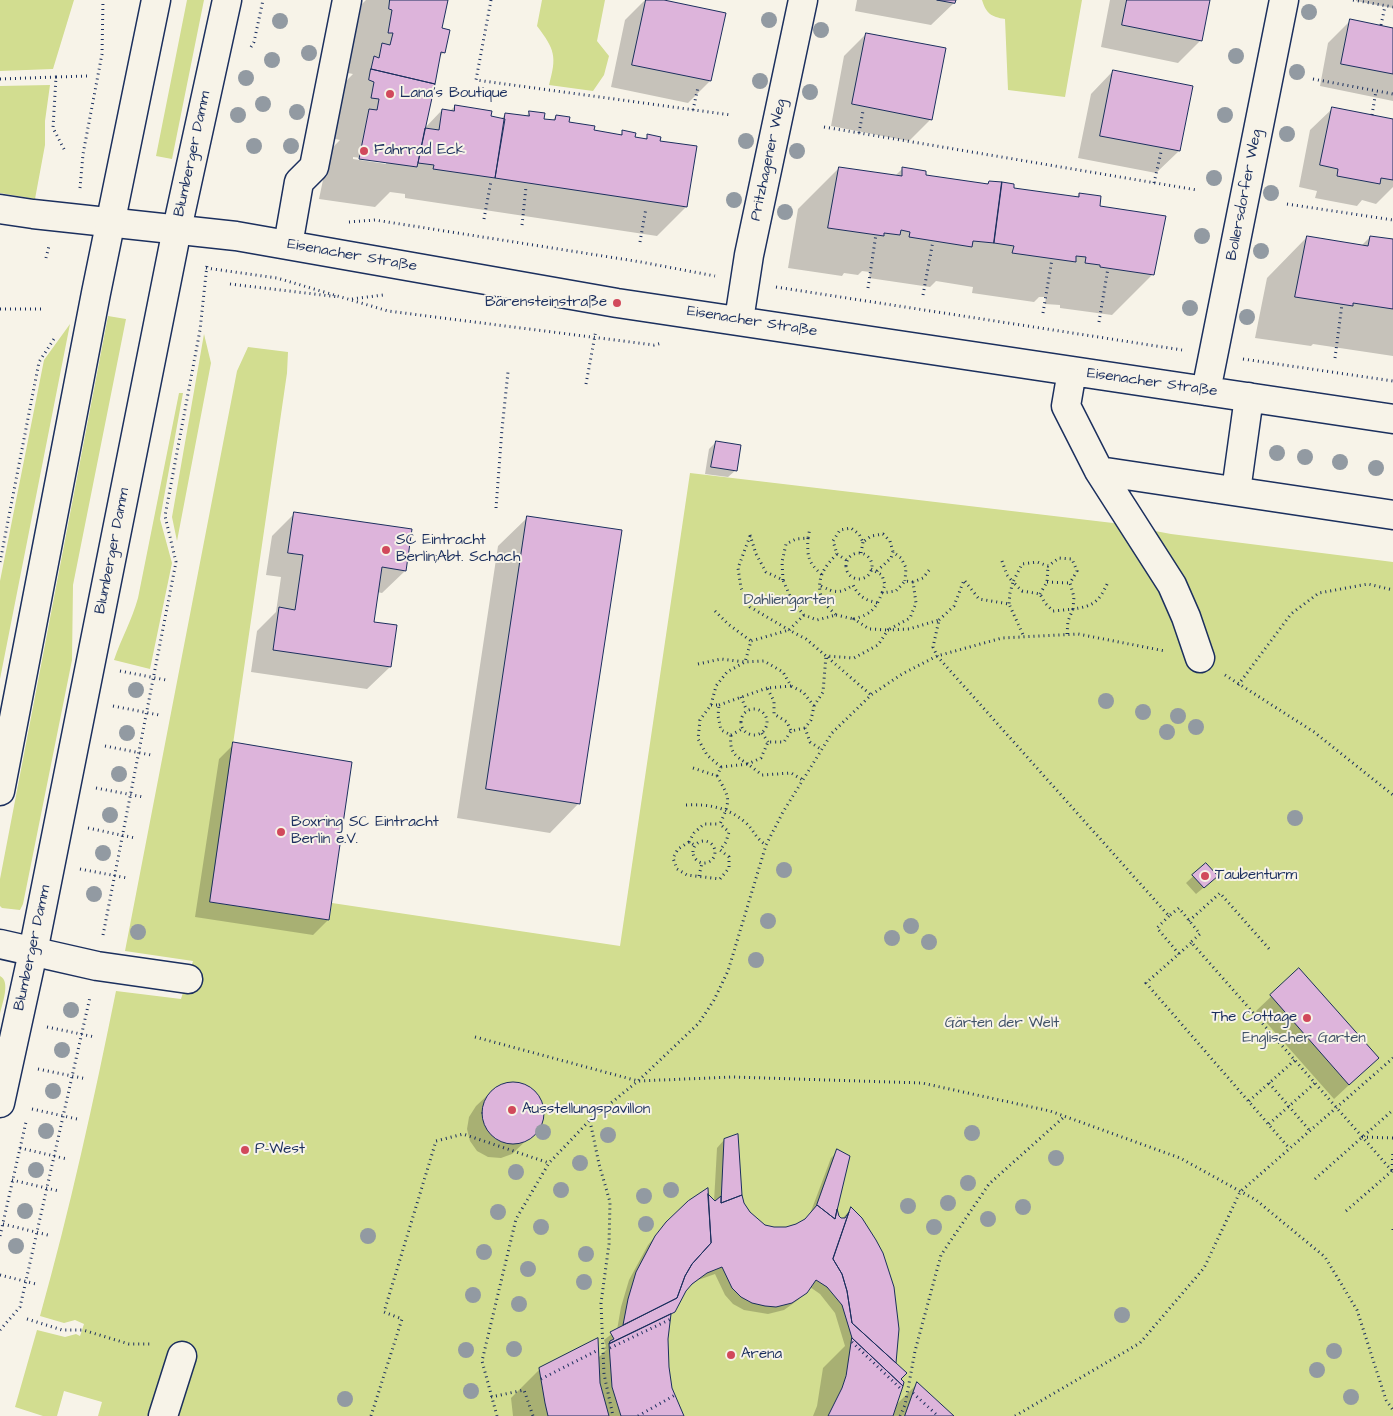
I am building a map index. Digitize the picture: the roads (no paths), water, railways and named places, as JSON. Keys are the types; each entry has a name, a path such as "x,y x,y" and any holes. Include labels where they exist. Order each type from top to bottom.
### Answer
{"street":[{"path":"0,791 96,293 156,0"},
{"name":"Blumberger Damm","path":"0,1103 33,952 177,229 227,0"},
{"path":"288,244 299,182 314,167 347,0"},
{"name":"Pritzhagener Weg","path":"739,320 749,255 803,0"},
{"name":"Bollersdorfer Weg","path":"1206,391 1284,0"},
{"path":"0,209 111,221"},
{"name":"Eisenacher Straße","path":"111,221 288,244 617,303 1393,419"},
{"path":"1072,371 1066,406 1099,471 1172,585 1200,658"},
{"path":"1236,492 1249,397"},
{"path":"1099,471 1393,515"},
{"path":"0,944 98,966 188,979"},
{"path":"163,1416 182,1356"}],"place":[{"name":"Lana's Boutique","path":"390,94"},
{"name":"Fahrrad Eck","path":"364,151"},
{"name":"Bärensteinstraße","path":"617,303"},
{"name":"SC Eintracht Berlin;Abt. Schach","path":"386,550"},
{"name":"Boxring SC Eintracht Berlin e.V.","path":"281,832"},
{"name":"Taubenturm","path":"1205,876"},
{"name":"The Cottage","path":"1307,1018"},
{"name":"Ausstellungspavillon","path":"512,1110"},
{"name":"P-West","path":"245,1150"},
{"name":"Arena","path":"731,1355"}],"park label":[{"name":"Dahliengarten","path":"789,601"},
{"name":"Gärten der Welt","path":"1002,1024"},
{"name":"Englischer Garten","path":"1304,1039"}]}
